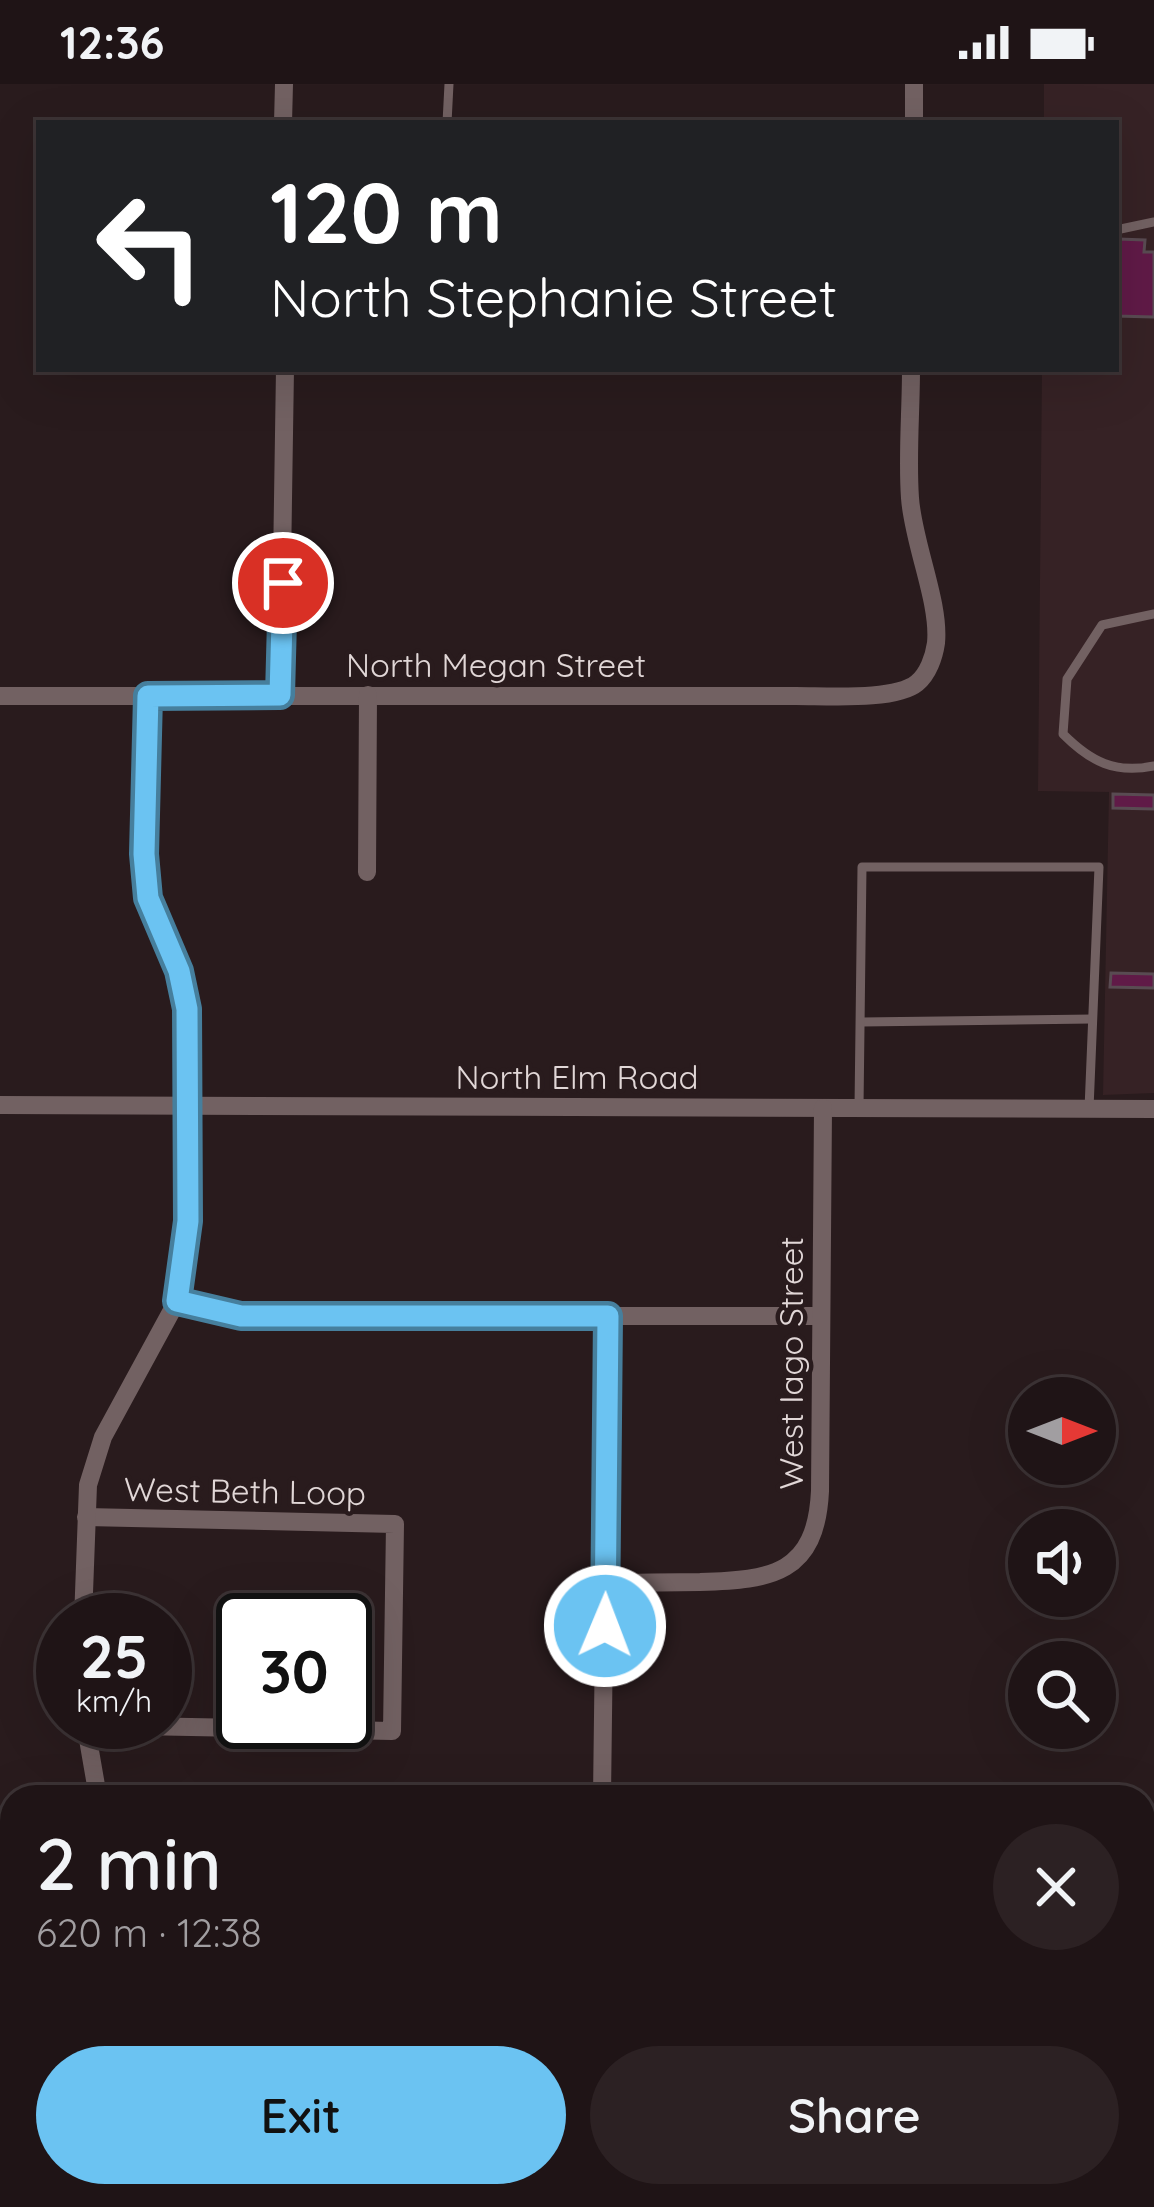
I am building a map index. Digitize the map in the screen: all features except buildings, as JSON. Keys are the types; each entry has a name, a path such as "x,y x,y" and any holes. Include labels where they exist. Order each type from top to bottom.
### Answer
{"street":[{"path":"284,84 284,120"},
{"path":"914,84 914,120"},
{"path":"280,695 285,372"},
{"name":"North Megan Street","path":"0,696 867,694 918,682 930,667 936,640 933,603 910,498 911,372"},
{"path":"367,872 368,695"},
{"path":"84,1593 88,1485 103,1437 177,1301 188,1221 187,1009 179,971 148,898 144,854 148,696"},
{"name":"North Elm Road","path":"0,1105 1154,1109"},
{"name":"West Iago Street","path":"606,1583 755,1580 788,1566 814,1536 819,1517 823,1108"},
{"path":"177,1301 241,1316 820,1316"},
{"path":"602,1785 608,1316"},
{"name":"West Beth Loop","path":"86,1517 395,1524 392,1731 192,1726"},
{"path":"90,1749 96,1785"}],"lane":[{"path":"447,120 448,84"},
{"path":"1119,229 1154,222"},
{"path":"1154,614 1102,625 1067,679 1063,734 1087,758 1127,772 1154,766"},
{"path":"860,1107 862,867 1099,867 1089,1108"},
{"path":"862,1022 1092,1019"}],"shaded area":[{"path":"1044,84 1154,84 1154,1093 1103,1095 1109,792 1038,791 1042,372 1119,372 1119,120 1044,120"}],"route":[{"path":"283,583 280,695 148,696 144,854 148,898 179,971 187,1009 188,1221 177,1301 241,1316 608,1316 605,1626"}]}
